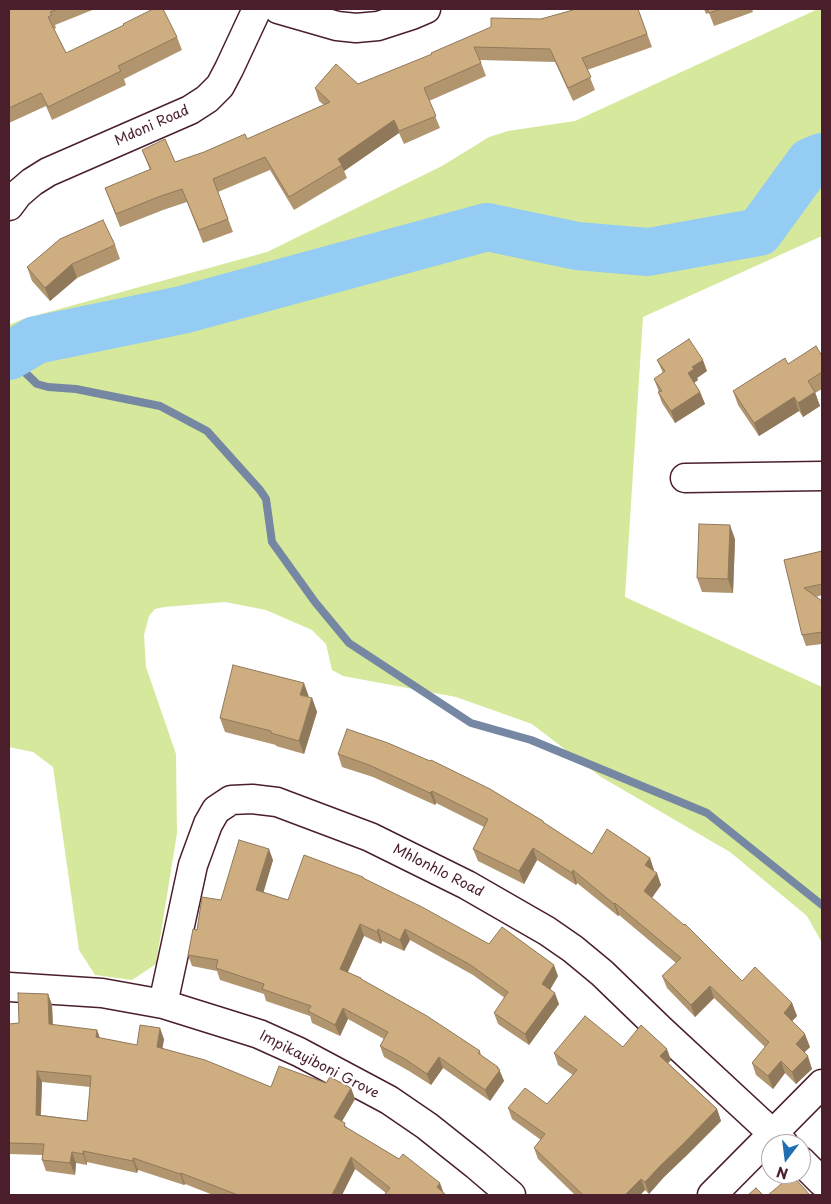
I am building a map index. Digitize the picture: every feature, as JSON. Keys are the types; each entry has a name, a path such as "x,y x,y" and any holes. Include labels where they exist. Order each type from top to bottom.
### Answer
{"street":[{"name":"Mdoni Road","path":"9,206 18,194 48,172 190,110 207,99 220,86 257,9"},
{"path":"278,9 337,26 356,28 378,26 426,9"},
{"path":"685,478 822,476"},
{"name":"Mhlonhlo Road","path":"163,1004 193,865 208,824 216,810 231,800 252,799 277,802 370,837 467,885 547,931 602,973 773,1134"},
{"name":"Impikayiboni Grove","path":"9,987 102,993 163,1004 259,1034 299,1052 389,1100 427,1126 476,1164 511,1195"},
{"path":"782,1134 822,1084"},
{"path":"712,1195 761,1153"},
{"path":"811,1171 822,1182"}],"green space":[{"path":"818,9 822,9 822,236 643,317 625,597 822,687 822,943 807,916 730,852 601,777 532,724 456,697 343,676 332,670 326,644 312,630 266,610 225,602 164,607 155,609 149,616 144,635 146,667 176,754 177,833 156,964 132,980 95,975 79,950 53,767 33,752 9,747 9,325 23,319 267,252 442,166 489,137 508,131 575,121"}],"building":[{"path":"9,9 58,9 50,12 52,15 48,17 66,53 153,9 163,9 177,37 118,66 121,71 48,107 41,93 9,108"},
{"path":"573,9 638,9 647,34 582,58 591,77 568,88 550,49 474,47 481,63 424,88 436,116 399,131 394,120 338,159 342,165 289,197 265,157 213,179 228,219 199,230 182,189 116,214 105,188 151,169 142,150 165,139 175,162 245,134 247,139 330,102 315,88 336,64 358,84 432,54 491,27 491,18 541,19"},
{"path":"707,9 721,9 709,13"},
{"path":"103,220 115,245 72,264 45,288 27,267 60,239"},
{"path":"689,339 703,360 692,367 694,369 688,373 700,392 671,411 658,392 662,391 654,379 665,371 657,360"},
{"path":"816,346 822,356 822,372 808,381 815,392 798,403 794,397 754,423 733,391 785,358 788,364"},
{"path":"699,524 730,525 728,579 697,578"},
{"path":"822,551 822,584 804,588 822,601 822,632 802,635 784,560"},
{"path":"233,665 304,683 300,695 312,698 299,741 271,733 271,731 220,718"},
{"path":"347,729 431,760 490,789 592,854 607,829 650,858 645,865 657,873 644,891 685,924 742,981 755,967 792,1003 784,1013 805,1034 796,1044 808,1056 792,1072 781,1061 768,1076 752,1063 769,1042 710,986 691,1005 662,976 681,958 615,903 573,870 572,873 533,848 519,871 473,849 488,819 432,791 430,793 369,765 338,754"},
{"path":"239,840 269,849 256,890 288,900 304,855 363,877 489,944 502,927 554,965 542,984 555,993 525,1034 494,1013 508,992 469,964 405,929 400,940 378,929 377,932 360,924 340,969 361,978 427,1016 480,1051 478,1053 500,1070 485,1090 439,1057 427,1074 405,1059 380,1046 388,1032 343,1008 335,1025 308,1011 311,1006 262,989 264,984 216,968 218,960 188,955 193,929 197,930 202,897 221,900"},
{"path":"18,993 48,994 49,1024 97,1030 96,1037 137,1045 140,1025 160,1028 157,1047 205,1060 271,1087 279,1066 326,1083 330,1077 351,1088 334,1117 345,1123 344,1126 399,1159 403,1154 440,1183 437,1187 446,1195 384,1195 390,1188 351,1157 332,1195 238,1195 181,1173 133,1158 133,1161 83,1151 83,1154 72,1152 70,1163 42,1160 44,1144 9,1143 9,1024 19,1023","holes":["37,1071 91,1076 87,1121 36,1115"]},
{"path":"585,1016 623,1047 641,1025 667,1049 660,1056 717,1109 645,1182 641,1179 625,1195 583,1195 534,1148 545,1134 508,1108 525,1088 547,1104 577,1070 554,1053"},
{"path":"781,1184 800,1184 810,1195 768,1195"},
{"path":"756,1188 763,1195 748,1195"}],"waterway":[{"path":"9,356 36,340 182,310 487,227 577,246 648,252 759,232 810,162 822,157"},
{"path":"9,357 37,384 48,387 76,389 160,406 207,431 260,490 266,499 272,542 315,602 349,643 471,723 531,740 707,813 822,905"}]}
